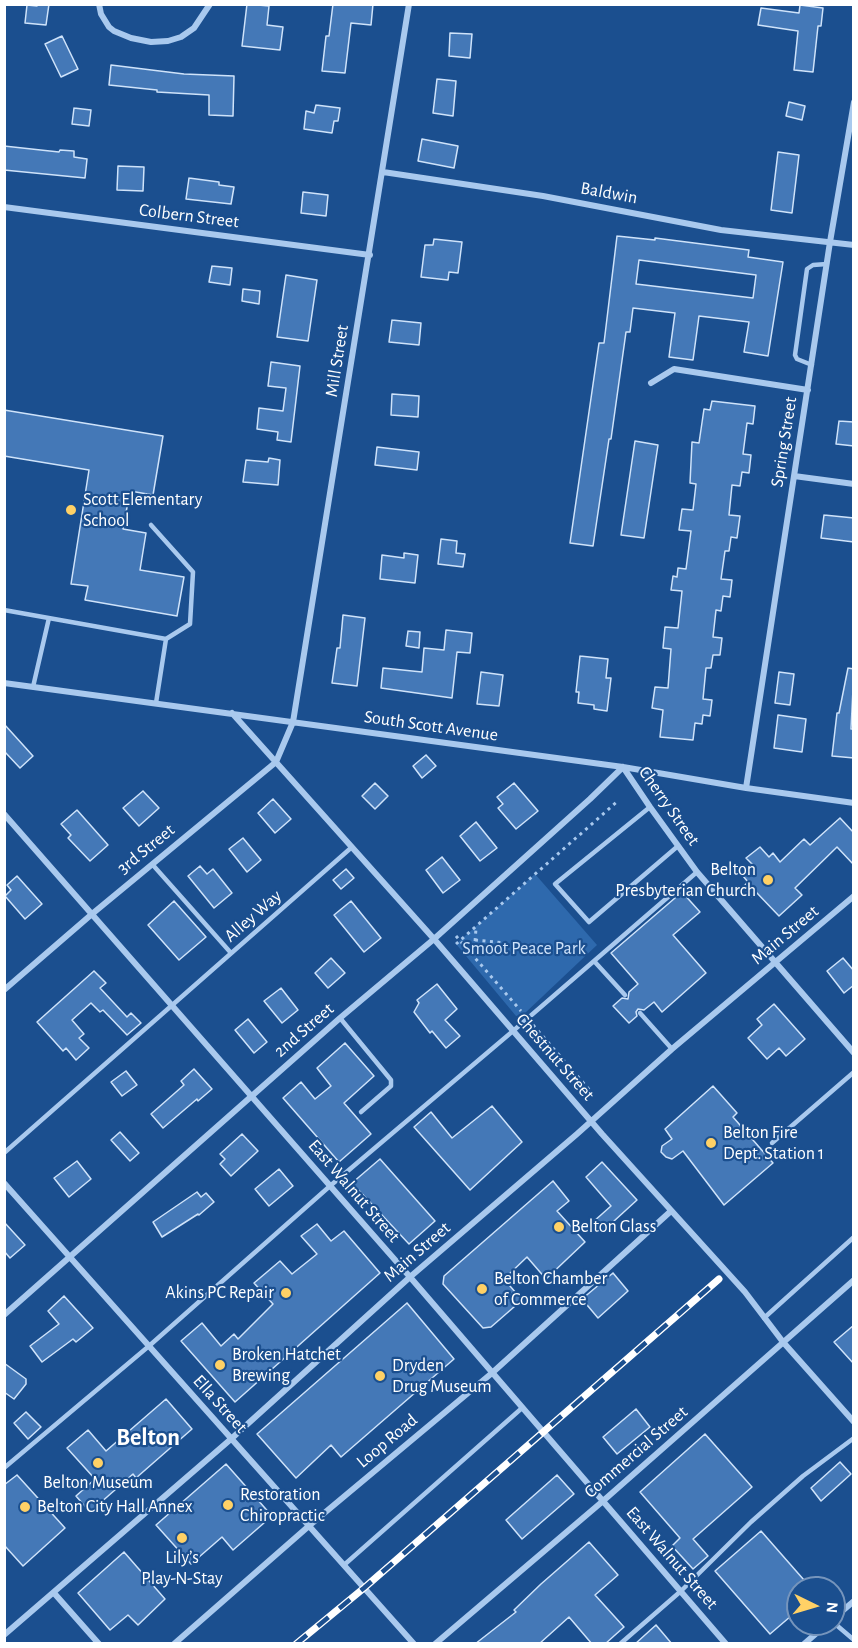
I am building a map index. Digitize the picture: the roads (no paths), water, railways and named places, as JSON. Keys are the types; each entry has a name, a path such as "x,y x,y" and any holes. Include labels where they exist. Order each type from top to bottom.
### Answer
{"street":[{"path":"99,4 101,14 114,31 131,38 151,42 168,41 181,37 194,28 210,4"},
{"name":"Mill Street","path":"293,722 409,4"},
{"name":"Spring Street","path":"746,788 830,242 854,102"},
{"name":"Baldwin","path":"382,172 554,198 720,230 854,245"},
{"name":"Colbern Street","path":"4,207 370,255"},
{"path":"651,383 674,369 808,390"},
{"path":"794,477 854,484"},
{"name":"South Scott Avenue","path":"4,683 623,766 746,788 854,803"},
{"name":"Chestnut Street","path":"232,713 745,1293 783,1342 854,1422"},
{"name":"3rd Street","path":"4,990 276,762 293,722"},
{"name":"Cherry Street","path":"623,766 697,872 854,1053"},
{"name":"2nd Street","path":"4,1315 340,1018 434,939 590,799 623,766"},
{"name":"East Walnut Street","path":"4,814 410,1277 726,1644"},
{"name":"Main Street","path":"4,1635 231,1439 410,1277 672,1049 854,897"},
{"name":"Ella Street","path":"4,1183 414,1644"},
{"name":"Loop Road","path":"174,1644 310,1525 492,1373 671,1210"},
{"name":"Commercial Street","path":"435,1644 603,1501 854,1280"},
{"path":"54,1593 99,1644"}],"lane":[{"path":"812,365 797,359 795,355 807,269 809,266 827,264"},
{"path":"4,610 166,639 190,624 193,572 151,525"},
{"path":"33,687 49,618"},
{"path":"156,703 166,639"},
{"path":"650,807 555,884 589,922 678,846"},
{"name":"Alley Way","path":"4,1153 352,847"},
{"path":"152,864 231,953"},
{"path":"4,1468 149,1346 330,1186 697,872"},
{"path":"594,961 625,995"},
{"path":"640,1013 672,1049"},
{"path":"340,1018 391,1080 391,1086 361,1112"},
{"path":"772,1143 854,1072"},
{"path":"764,1318 854,1237"},
{"path":"345,1565 522,1408"},
{"path":"620,1644 681,1591 786,1491 854,1438"}],"railway":[{"path":"296,1644 364,1588 719,1279"}],"place":[{"name":"Scott Elementary School","path":"71,510"},
{"name":"Belton Presbyterian Church","path":"768,880"},
{"name":"Belton Fire Dept. Station 1","path":"711,1143"},
{"name":"Belton Glass","path":"559,1227"},
{"name":"Belton Chamber of Commerce","path":"482,1289"},
{"name":"Akins PC Repair","path":"286,1293"},
{"name":"Broken Hatchet Brewing","path":"220,1365"},
{"name":"Dryden Drug Museum","path":"380,1376"},
{"name":"Belton Museum","path":"98,1463"},
{"name":"Restoration Chiropractic","path":"228,1505"},
{"name":"Belton City Hall Annex","path":"25,1507"},
{"name":"Lily’s Play-N-Stay","path":"182,1538"}],"district":[{"name":"Belton","path":"148,1438"}],"park label":[{"name":"Smoot Peace Park","path":"524,949"}]}
